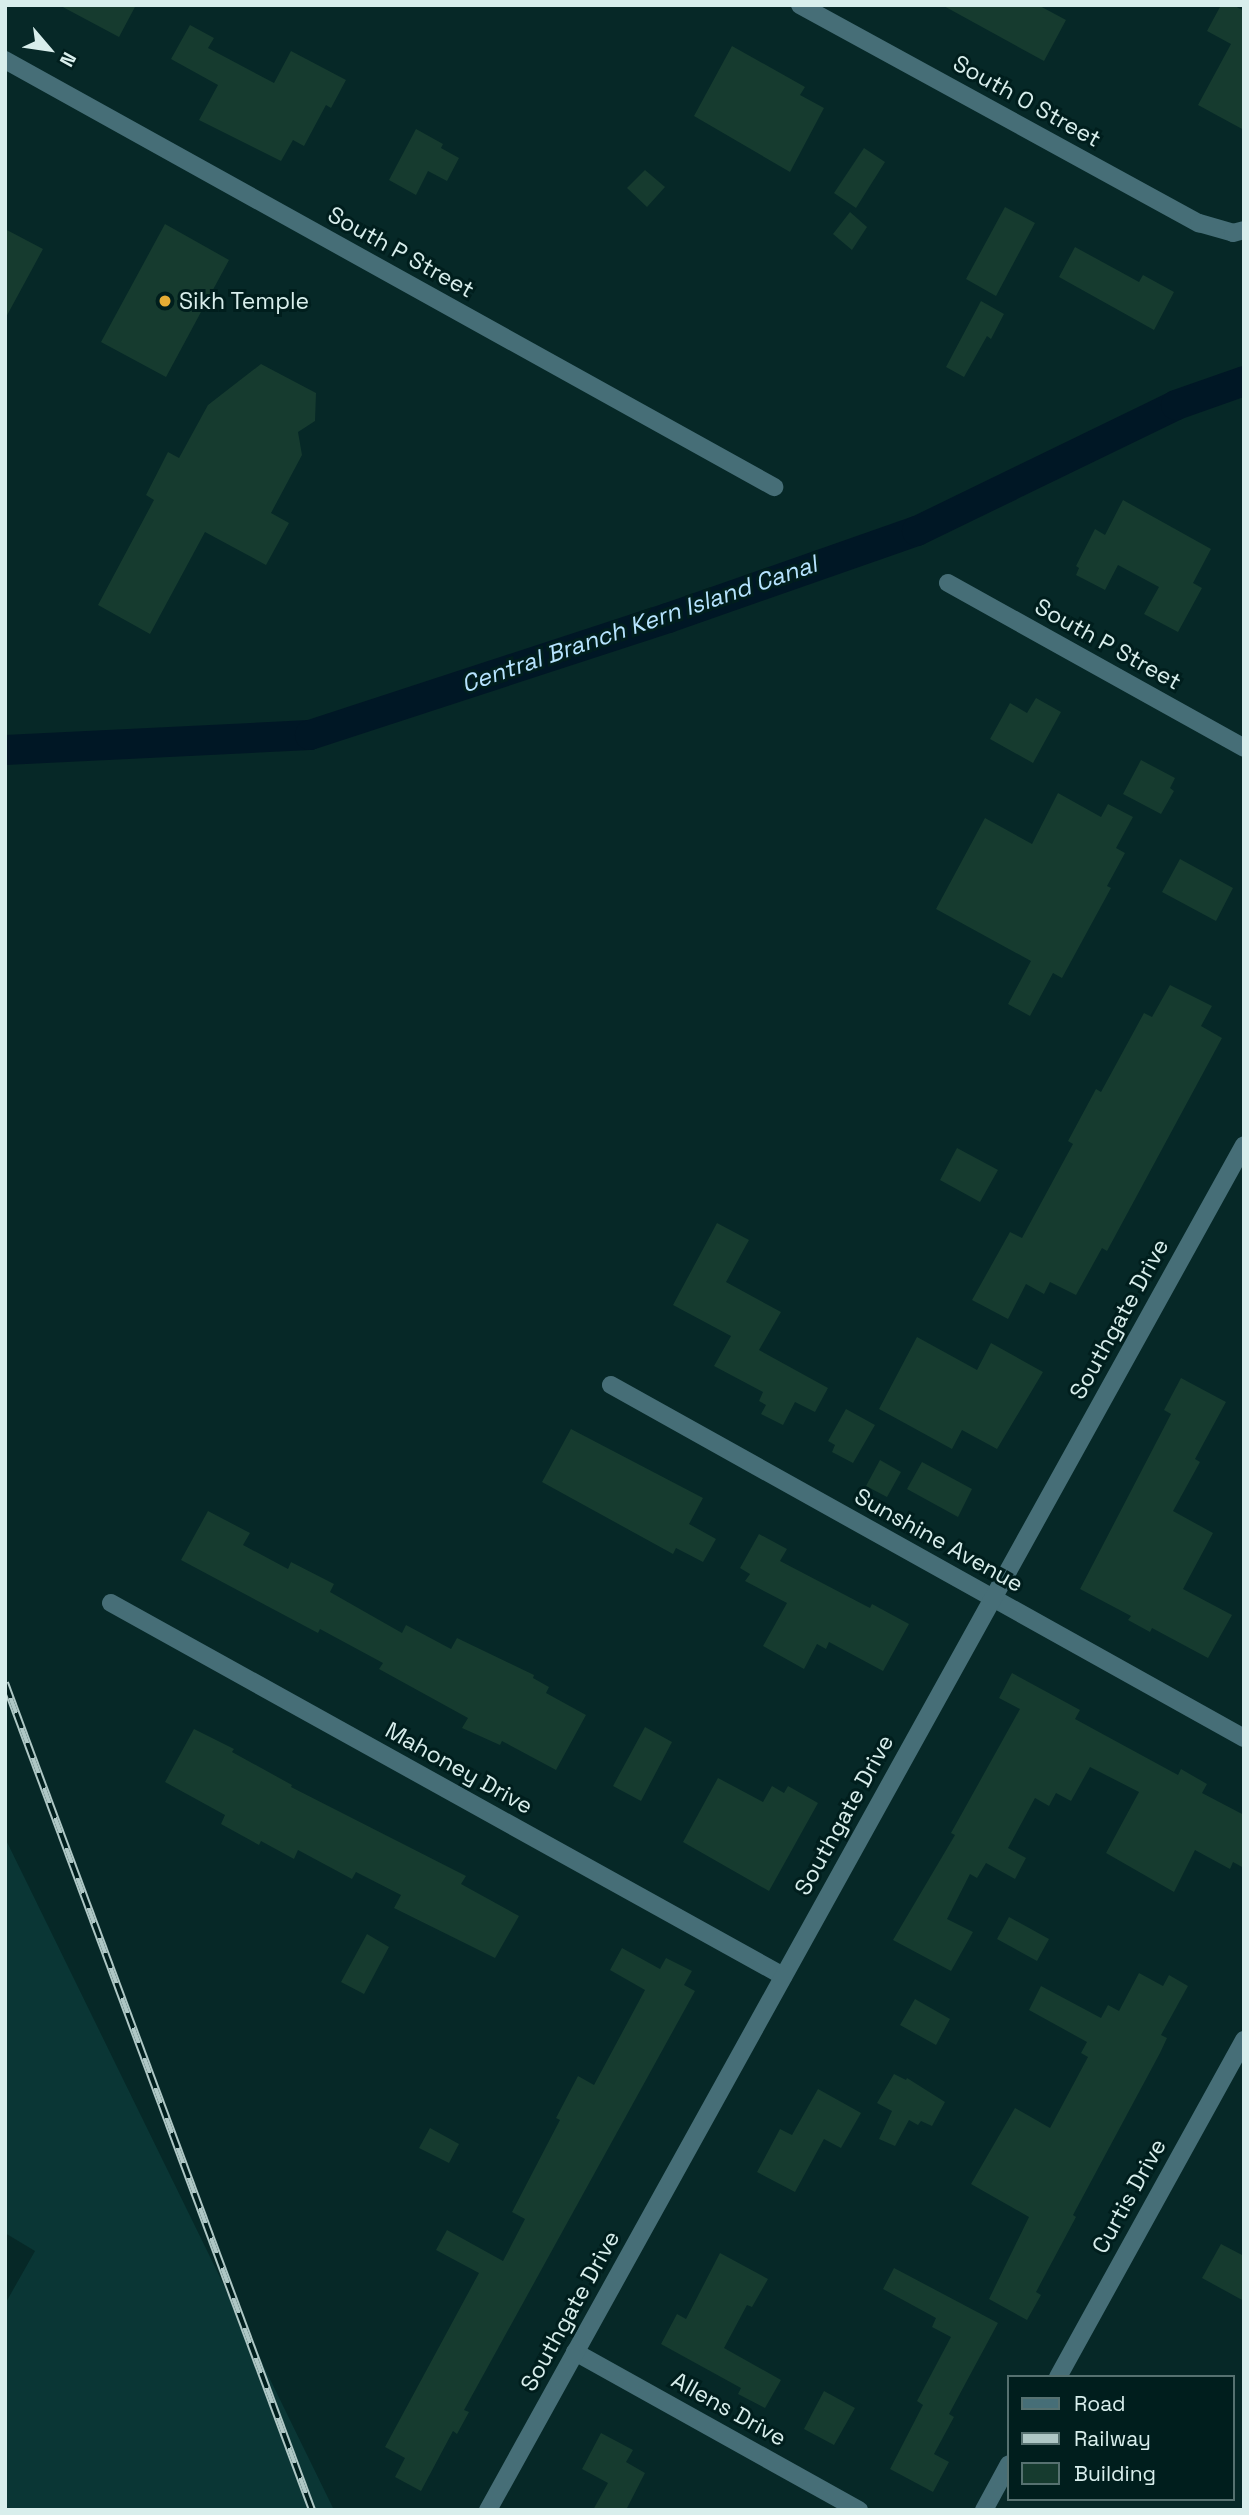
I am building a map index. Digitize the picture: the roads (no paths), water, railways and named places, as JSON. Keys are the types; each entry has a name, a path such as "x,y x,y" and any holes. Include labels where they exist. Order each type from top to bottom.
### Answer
{"street":[{"name":"South O Street","path":"800,5 1199,223 1238,231"},
{"name":"South P Street","path":"5,60 774,487"},
{"name":"South P Street","path":"948,583 1244,748"},
{"name":"Southgate Drive","path":"488,2510 1244,1145"},
{"name":"Sunshine Avenue","path":"611,1385 1244,1738"},
{"name":"Mahoney Drive","path":"111,1603 783,1976"},
{"name":"Curtis Drive","path":"1059,2375 1244,2040"},
{"name":"Allens Drive","path":"575,2352 859,2510"},
{"path":"984,2510 1007,2468"}],"waterway":[{"name":"Central Branch Kern Island Canal","path":"5,750 310,735 668,618 917,531 1176,405 1244,381"}],"railway":[{"path":"5,1683 312,2510"}],"place":[{"name":"Sikh Temple","path":"165,301"}]}
